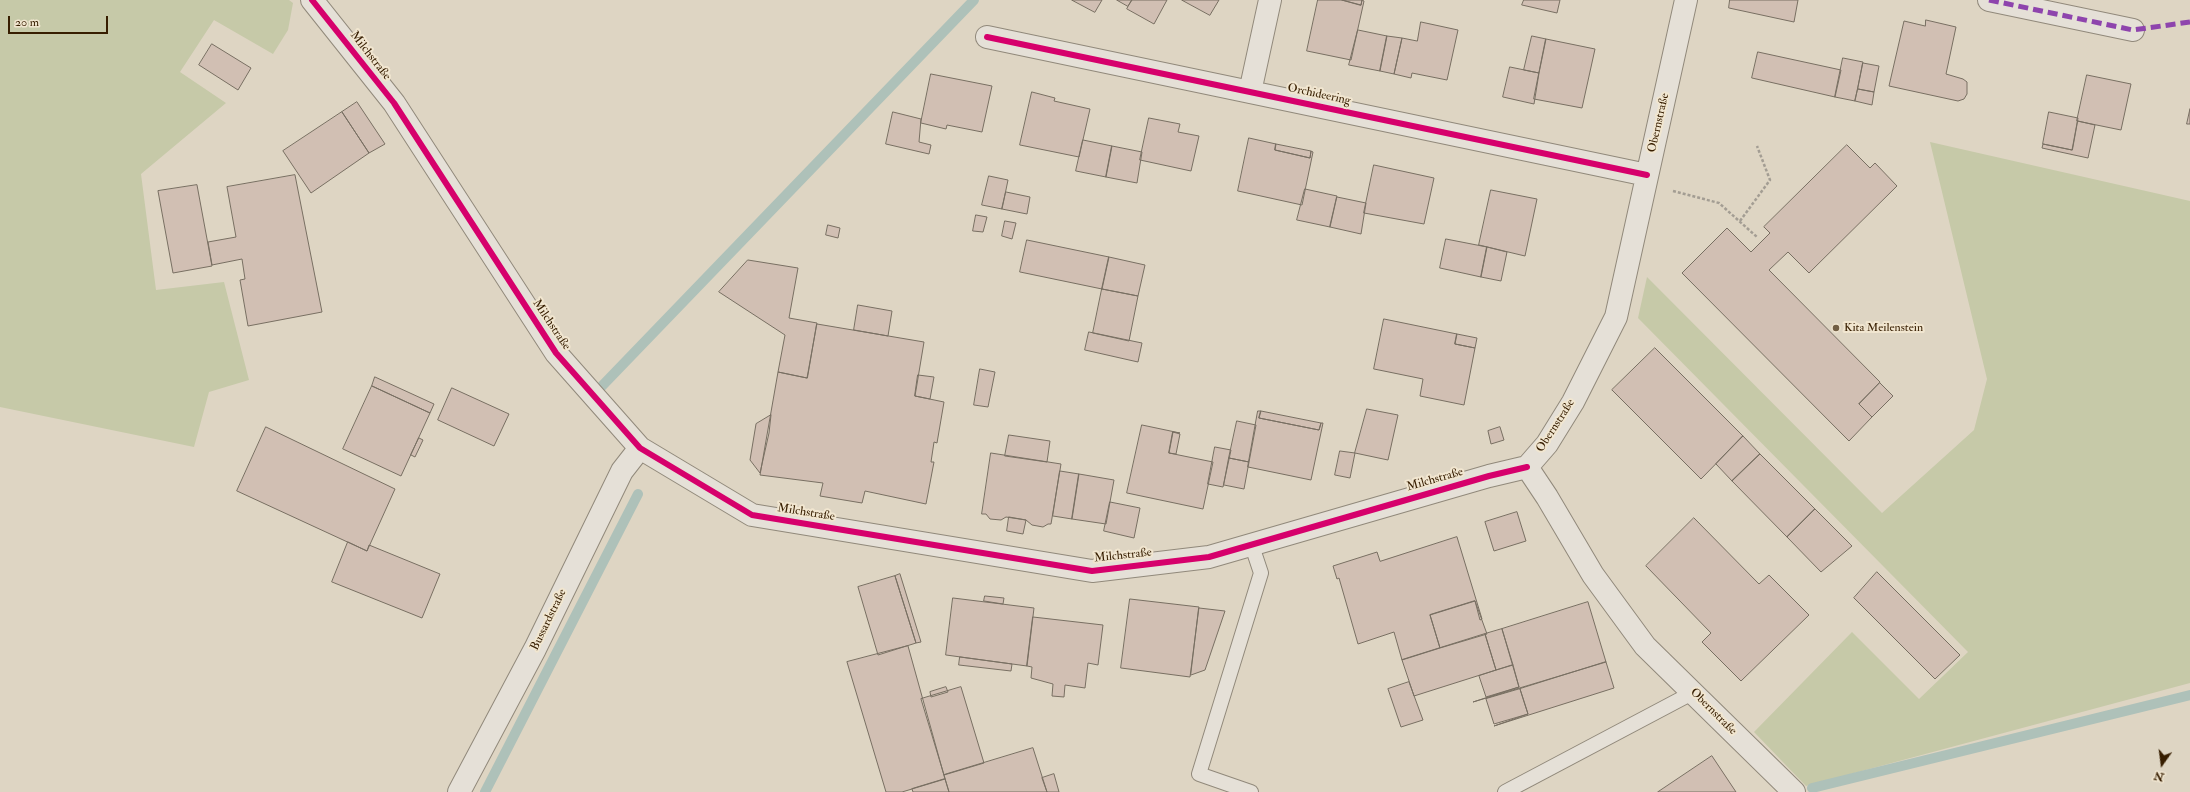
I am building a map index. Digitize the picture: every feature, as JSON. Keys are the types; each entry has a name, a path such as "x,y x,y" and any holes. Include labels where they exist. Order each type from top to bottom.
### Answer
{"street":[{"name":"Milchstraße","path":"312,0 394,103 556,353 640,448 752,515 1092,571 1209,557 1252,546 1474,480 1527,467"},
{"path":"1250,92 1270,0"},
{"name":"Obernstraße","path":"1686,0 1616,317 1572,402 1547,444 1527,467 1547,497 1593,575 1645,646 1694,692 1794,792"},
{"path":"1988,0 2133,30"},
{"name":"Orchideering","path":"987,37 1647,175"},
{"name":"Bussardstraße","path":"459,792 535,649 622,471 640,448"}],"lane":[{"path":"1251,792 1199,774 1261,573 1252,546"},
{"path":"1505,792 1694,692"}],"path":[{"path":"1740,221 1770,180 1757,146"},
{"path":"1647,175 1662,188 1719,203 1758,237"}],"green space":[{"path":"0,0 289,0 293,3 288,30 273,54 214,20 180,72 226,103 141,174 156,290 224,282 249,380 209,392 194,447 0,407"},
{"path":"1930,142 2190,201 2190,683 1806,786 1754,732 1852,632 1919,699 1968,652 1638,318 1647,277 1882,513 1974,430 1987,379"}],"building":[{"path":"1072,0 1102,0 1095,12"},
{"path":"1117,0 1132,0 1128,6"},
{"path":"1132,0 1167,0 1154,24 1127,9"},
{"path":"1182,0 1219,0 1210,15"},
{"path":"1318,0 1342,0 1361,5 1362,0 1364,1 1351,60 1307,51"},
{"path":"1342,0 1362,0 1361,5"},
{"path":"1524,0 1560,0 1557,13 1522,5"},
{"path":"1730,0 1798,0 1794,22 1729,8"},
{"path":"1926,20 1956,27 1946,74 1963,79 1967,82 1967,94 1964,99 1958,101 1889,86 1904,21 1925,26"},
{"path":"1421,22 1458,30 1447,80 1412,73 1411,78 1394,74 1402,38 1417,41"},
{"path":"1358,30 1387,36 1380,71 1349,65"},
{"path":"1387,36 1402,38 1394,74 1380,71"},
{"path":"1532,36 1546,39 1539,73 1524,70"},
{"path":"1546,39 1595,49 1582,108 1534,99"},
{"path":"212,44 251,68 238,90 199,65"},
{"path":"1758,52 1841,70 1835,97 1752,78"},
{"path":"1843,58 1863,62 1855,101 1835,97"},
{"path":"1863,63 1879,66 1874,92 1858,89"},
{"path":"1510,67 1539,73 1534,104 1503,97"},
{"path":"931,74 992,86 982,132 947,125 946,129 921,123"},
{"path":"2087,75 2131,84 2121,130 2077,121"},
{"path":"1858,89 1874,92 1872,105 1855,101"},
{"path":"1032,92 1055,98 1054,101 1090,109 1079,157 1020,145"},
{"path":"357,102 385,144 369,153 342,112"},
{"path":"2190,109 2190,124 2187,124"},
{"path":"342,112 369,153 311,193 283,151"},
{"path":"893,112 921,119 919,142 931,145 929,154 886,144"},
{"path":"2049,112 2078,118 2072,150 2043,144"},
{"path":"1149,118 1180,124 1178,132 1199,136 1191,171 1140,160"},
{"path":"2078,121 2095,125 2088,158 2042,148 2043,144 2072,150"},
{"path":"1249,138 1276,144 1275,150 1310,158 1311,151 1313,152 1302,205 1238,191"},
{"path":"1083,140 1112,146 1106,177 1076,171"},
{"path":"1276,144 1311,151 1310,158 1275,150"},
{"path":"1847,145 1870,168 1875,163 1897,186 1809,273 1788,252 1769,270 1880,382 1859,404 1872,417 1849,441 1682,273 1727,228 1751,252 1770,233 1764,227"},
{"path":"1112,146 1142,152 1137,183 1106,177"},
{"path":"1374,165 1434,178 1424,224 1364,213"},
{"path":"295,175 322,312 248,326 240,280 245,279 242,259 212,265 208,242 236,237 227,187"},
{"path":"989,176 1008,180 1002,209 982,205"},
{"path":"197,185 212,266 173,273 158,191"},
{"path":"1305,189 1337,196 1330,227 1297,220"},
{"path":"1491,190 1537,199 1525,256 1479,245"},
{"path":"1006,192 1030,197 1027,214 1002,209"},
{"path":"1337,197 1366,203 1361,234 1330,227"},
{"path":"976,215 987,217 983,232 973,231"},
{"path":"1005,221 1016,223 1012,239 1002,236"},
{"path":"828,225 840,228 838,238 826,235"},
{"path":"1446,239 1487,247 1481,277 1440,268"},
{"path":"1027,240 1109,257 1102,289 1020,272"},
{"path":"1487,247 1507,252 1501,281 1481,277"},
{"path":"1109,257 1145,265 1138,296 1102,289"},
{"path":"748,260 798,268 789,318 817,323 807,378 778,372 785,335 719,292"},
{"path":"1102,289 1138,296 1129,341 1093,333"},
{"path":"858,305 892,311 888,336 854,330"},
{"path":"1384,319 1457,334 1455,344 1475,348 1464,405 1420,396 1423,379 1374,369"},
{"path":"817,324 924,342 915,396 944,402 937,443 934,442 931,462 934,462 926,504 865,491 862,503 820,496 823,483 760,475 778,372 807,378"},
{"path":"1089,332 1142,343 1138,362 1085,350"},
{"path":"1457,334 1477,338 1475,348 1455,344"},
{"path":"1655,348 1743,436 1701,479 1612,390"},
{"path":"980,369 995,372 988,407 974,405"},
{"path":"918,375 934,377 930,399 915,396"},
{"path":"375,377 434,404 430,413 372,386"},
{"path":"1880,383 1893,396 1872,417 1859,404"},
{"path":"372,386 430,413 401,476 343,449"},
{"path":"452,388 509,414 494,446 438,420"},
{"path":"1367,409 1398,415 1388,460 1355,453"},
{"path":"1258,411 1261,411 1259,418 1319,430 1321,423 1323,423 1311,480 1248,467"},
{"path":"1261,411 1321,423 1319,430 1259,418"},
{"path":"771,415 769,433 760,473 750,460 756,424"},
{"path":"1237,421 1256,425 1249,462 1229,458"},
{"path":"1142,425 1180,433 1173,432 1169,453 1213,462 1203,509 1127,493"},
{"path":"266,427 395,489 367,551 237,491"},
{"path":"1500,427 1504,440 1491,444 1488,431"},
{"path":"1173,432 1180,434 1176,454 1169,453"},
{"path":"1009,435 1050,441 1047,462 1005,456"},
{"path":"1743,436 1760,454 1732,481 1716,464"},
{"path":"419,438 423,440 415,457 411,455"},
{"path":"1215,447 1231,450 1223,487 1208,484"},
{"path":"1340,451 1355,453 1350,478 1335,475"},
{"path":"991,453 1061,464 1051,524 1043,527 1032,525 1026,520 1006,517 1001,520 990,519 986,514 982,514"},
{"path":"1760,454 1815,509 1787,537 1732,481"},
{"path":"1229,458 1249,462 1244,489 1224,485"},
{"path":"1060,471 1079,474 1072,519 1053,516"},
{"path":"1079,474 1114,480 1106,524 1072,519"},
{"path":"1110,502 1140,508 1134,538 1104,531"},
{"path":"1815,509 1852,546 1821,572 1787,537"},
{"path":"1517,512 1526,541 1494,551 1485,522"},
{"path":"1009,517 1026,520 1023,534 1007,531"},
{"path":"1694,518 1759,584 1769,575 1809,615 1741,681 1702,642 1711,633 1646,566"},
{"path":"1457,537 1482,619 1480,620 1475,601 1430,615 1440,648 1402,660 1394,632 1358,644 1339,578 1337,579 1333,566 1377,552 1380,561"},
{"path":"348,542 367,551 369,545 440,574 422,618 332,582"},
{"path":"1877,572 1960,655 1935,679 1854,598"},
{"path":"900,574 921,642 916,643 895,576"},
{"path":"895,576 916,643 878,655 858,587"},
{"path":"985,596 1004,598 1003,604 984,601"},
{"path":"953,598 1034,608 1027,666 946,655"},
{"path":"1130,599 1199,607 1190,677 1121,668"},
{"path":"1475,601 1487,634 1440,648 1430,615"},
{"path":"1588,602 1606,662 1473,702 1519,687 1502,629"},
{"path":"1199,608 1225,611 1205,670 1191,675"},
{"path":"1033,617 1103,625 1098,665 1088,663 1085,688 1065,685 1064,697 1052,696 1053,684 1031,678 1032,667 1027,666"},
{"path":"1502,629 1513,665 1496,670 1485,634"},
{"path":"1485,634 1496,670 1414,696 1402,660"},
{"path":"908,646 945,779 902,792 886,792 847,662"},
{"path":"960,657 1012,664 1011,671 959,665"},
{"path":"1606,662 1614,688 1494,726 1528,714 1520,689"},
{"path":"1513,665 1519,687 1486,697 1479,676"},
{"path":"1409,682 1423,720 1401,727 1388,689"},
{"path":"946,687 948,692 931,697 930,692"},
{"path":"961,687 984,763 944,775 921,699"},
{"path":"1520,689 1528,714 1494,724 1486,699"},
{"path":"1033,748 1047,792 949,792 944,775"},
{"path":"1712,756 1736,792 1658,792"},
{"path":"1054,774 1059,792 1047,792 1042,778"},
{"path":"945,779 949,792 913,792 912,789"}],"waterway":[{"path":"602,386 974,0"},
{"path":"485,792 638,494"},
{"path":"1812,788 2190,695"}],"marked path":[{"path":"1989,0 2133,30 2190,22"}],"cycle path":[{"path":"312,0 394,103 556,353 640,448 752,515 1092,571 1209,557 1489,476 1527,467"},
{"path":"987,37 1647,175"}],"place":[{"name":"Kita Meilenstein","path":"1836,328"}]}
